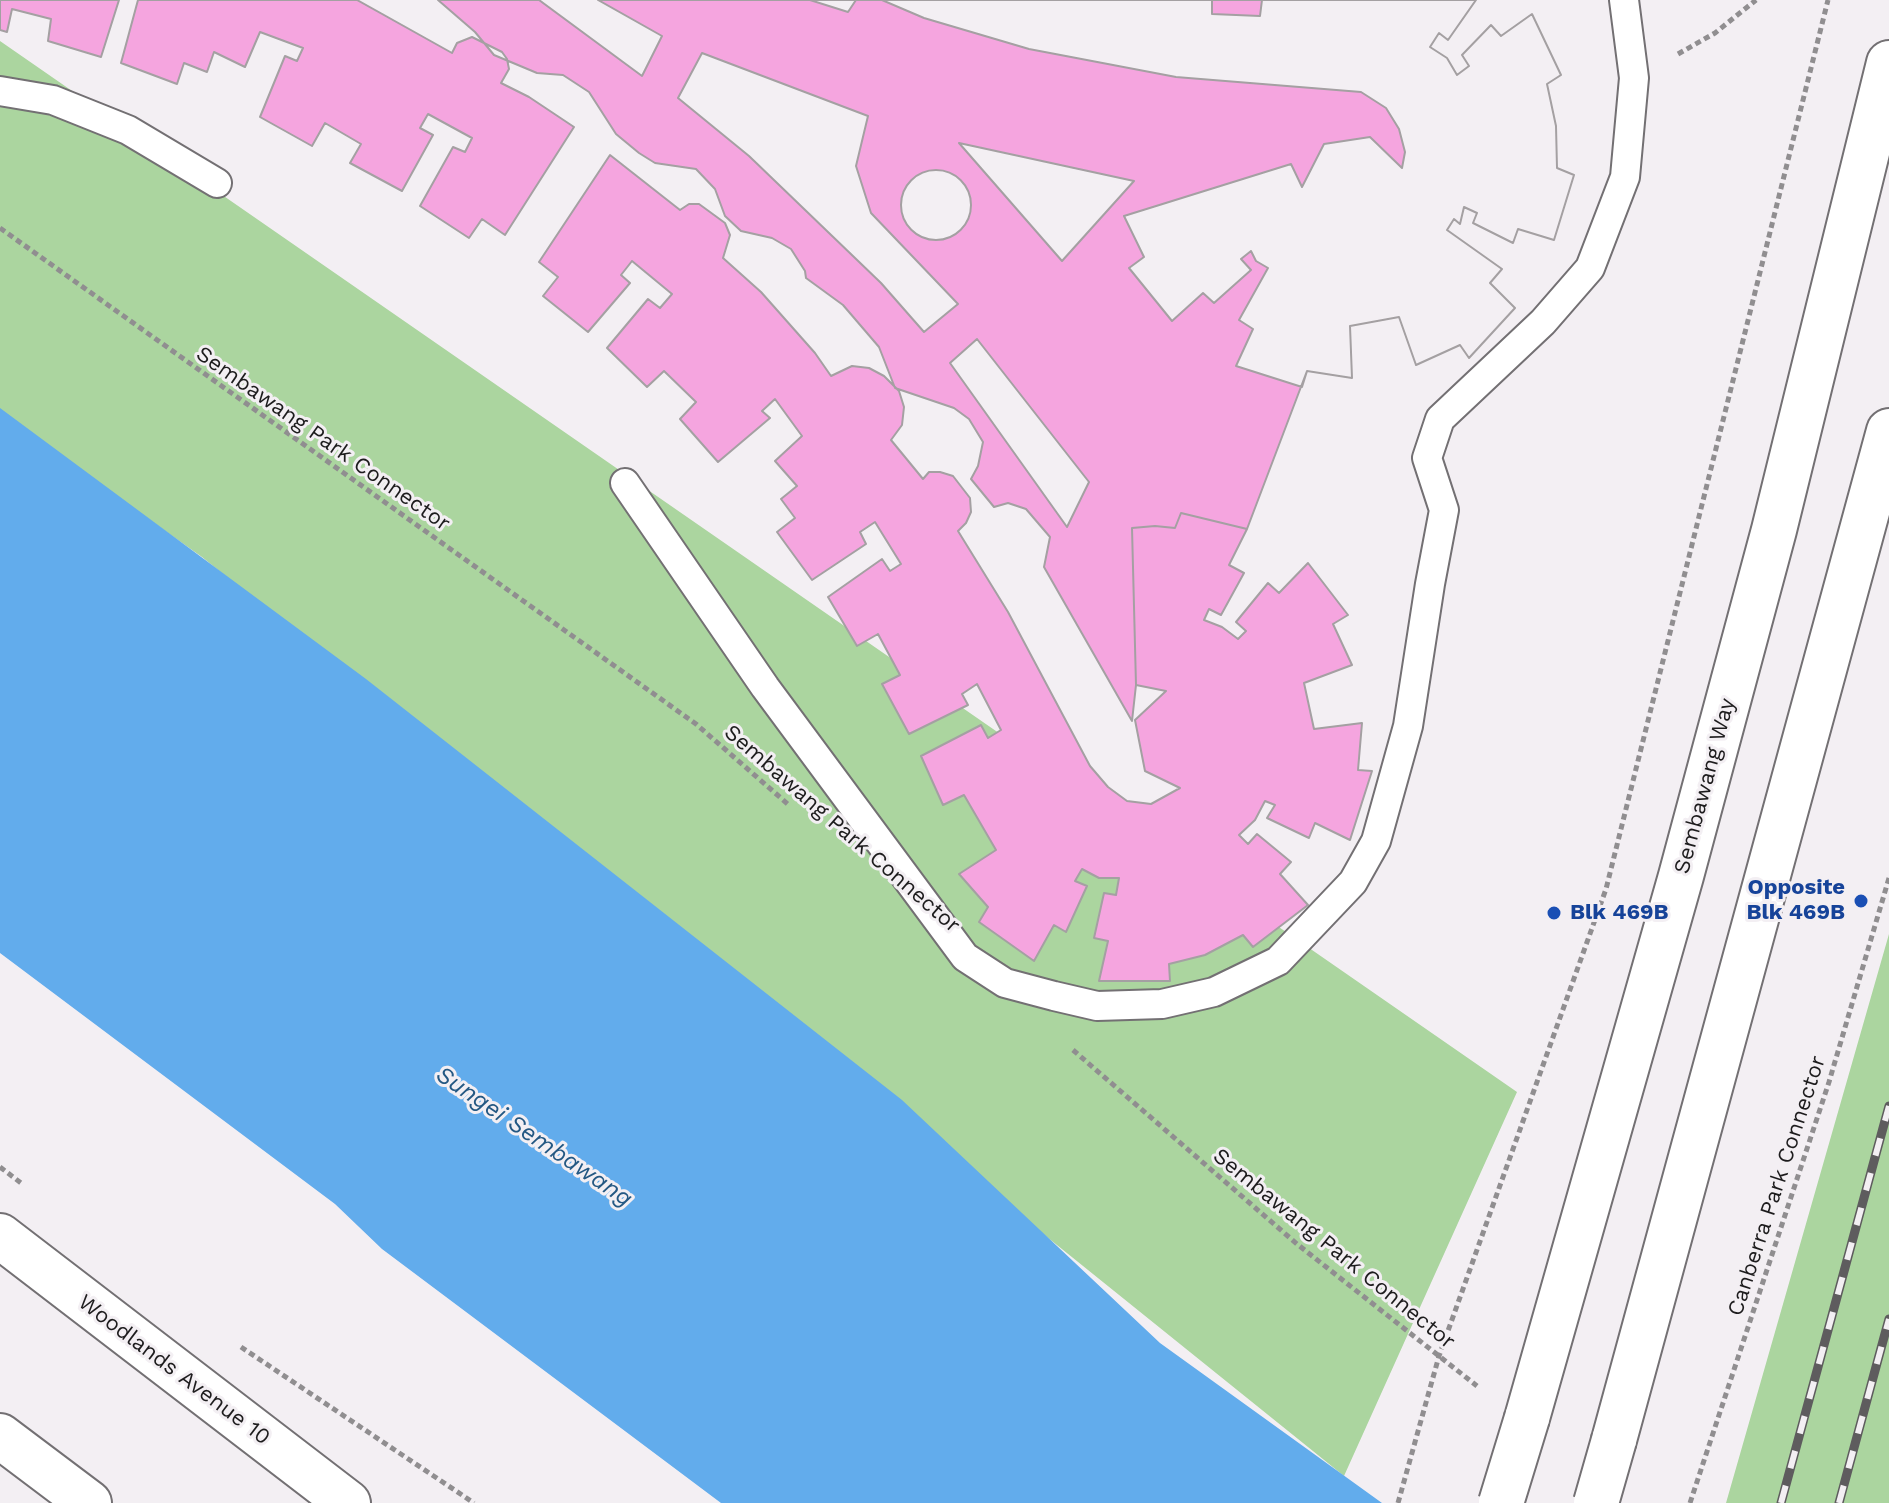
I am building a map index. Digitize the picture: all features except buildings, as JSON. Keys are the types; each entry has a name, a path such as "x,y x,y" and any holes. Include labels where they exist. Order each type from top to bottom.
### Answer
{"main road":[{"name":"Sembawang Way","path":"1501,1503 1681,876 1774,530 1889,63"},
{"path":"1596,1503 1889,431"},
{"name":"Woodlands Avenue 10","path":"0,1236 348,1503"},
{"path":"0,1436 89,1503"}],"lane":[{"path":"625,483 765,687 965,957 1005,983 1097,1006 1162,1004 1214,992 1278,961 1353,882 1376,841 1408,726 1444,510 1427,458 1440,419 1543,322 1590,268 1625,177 1634,78 1624,0"},
{"path":"0,91 53,100 128,130 217,183"}],"path":[{"path":"1634,78 1715,33 1756,0"},
{"path":"1398,1503 1439,1356 1606,889 1828,0"},
{"name":"Sembawang Park Connector","path":"0,228 696,724 801,815"},
{"name":"Canberra Park Connector","path":"1690,1503 1829,1082 1889,878"},
{"name":"Sembawang Park Connector","path":"1072,1049 1297,1244 1488,1395"},
{"path":"240,1346 474,1503"}],"green space":[{"path":"0,41 1517,1092 1344,1476 202,557 0,414"},
{"path":"1889,934 1889,1503 1726,1503"}],"water":[{"name":"Sungei Sembawang","path":"0,408 366,679 902,1100 1160,1343 1382,1503 721,1503 382,1249 335,1204 0,953"}],"railway":[{"path":"1781,1503 1889,1106"},
{"path":"1839,1503 1889,1319"}],"place":[{"name":"Opposite Blk 469B","path":"1861,901"},
{"name":"Blk 469B","path":"1554,913"}]}
